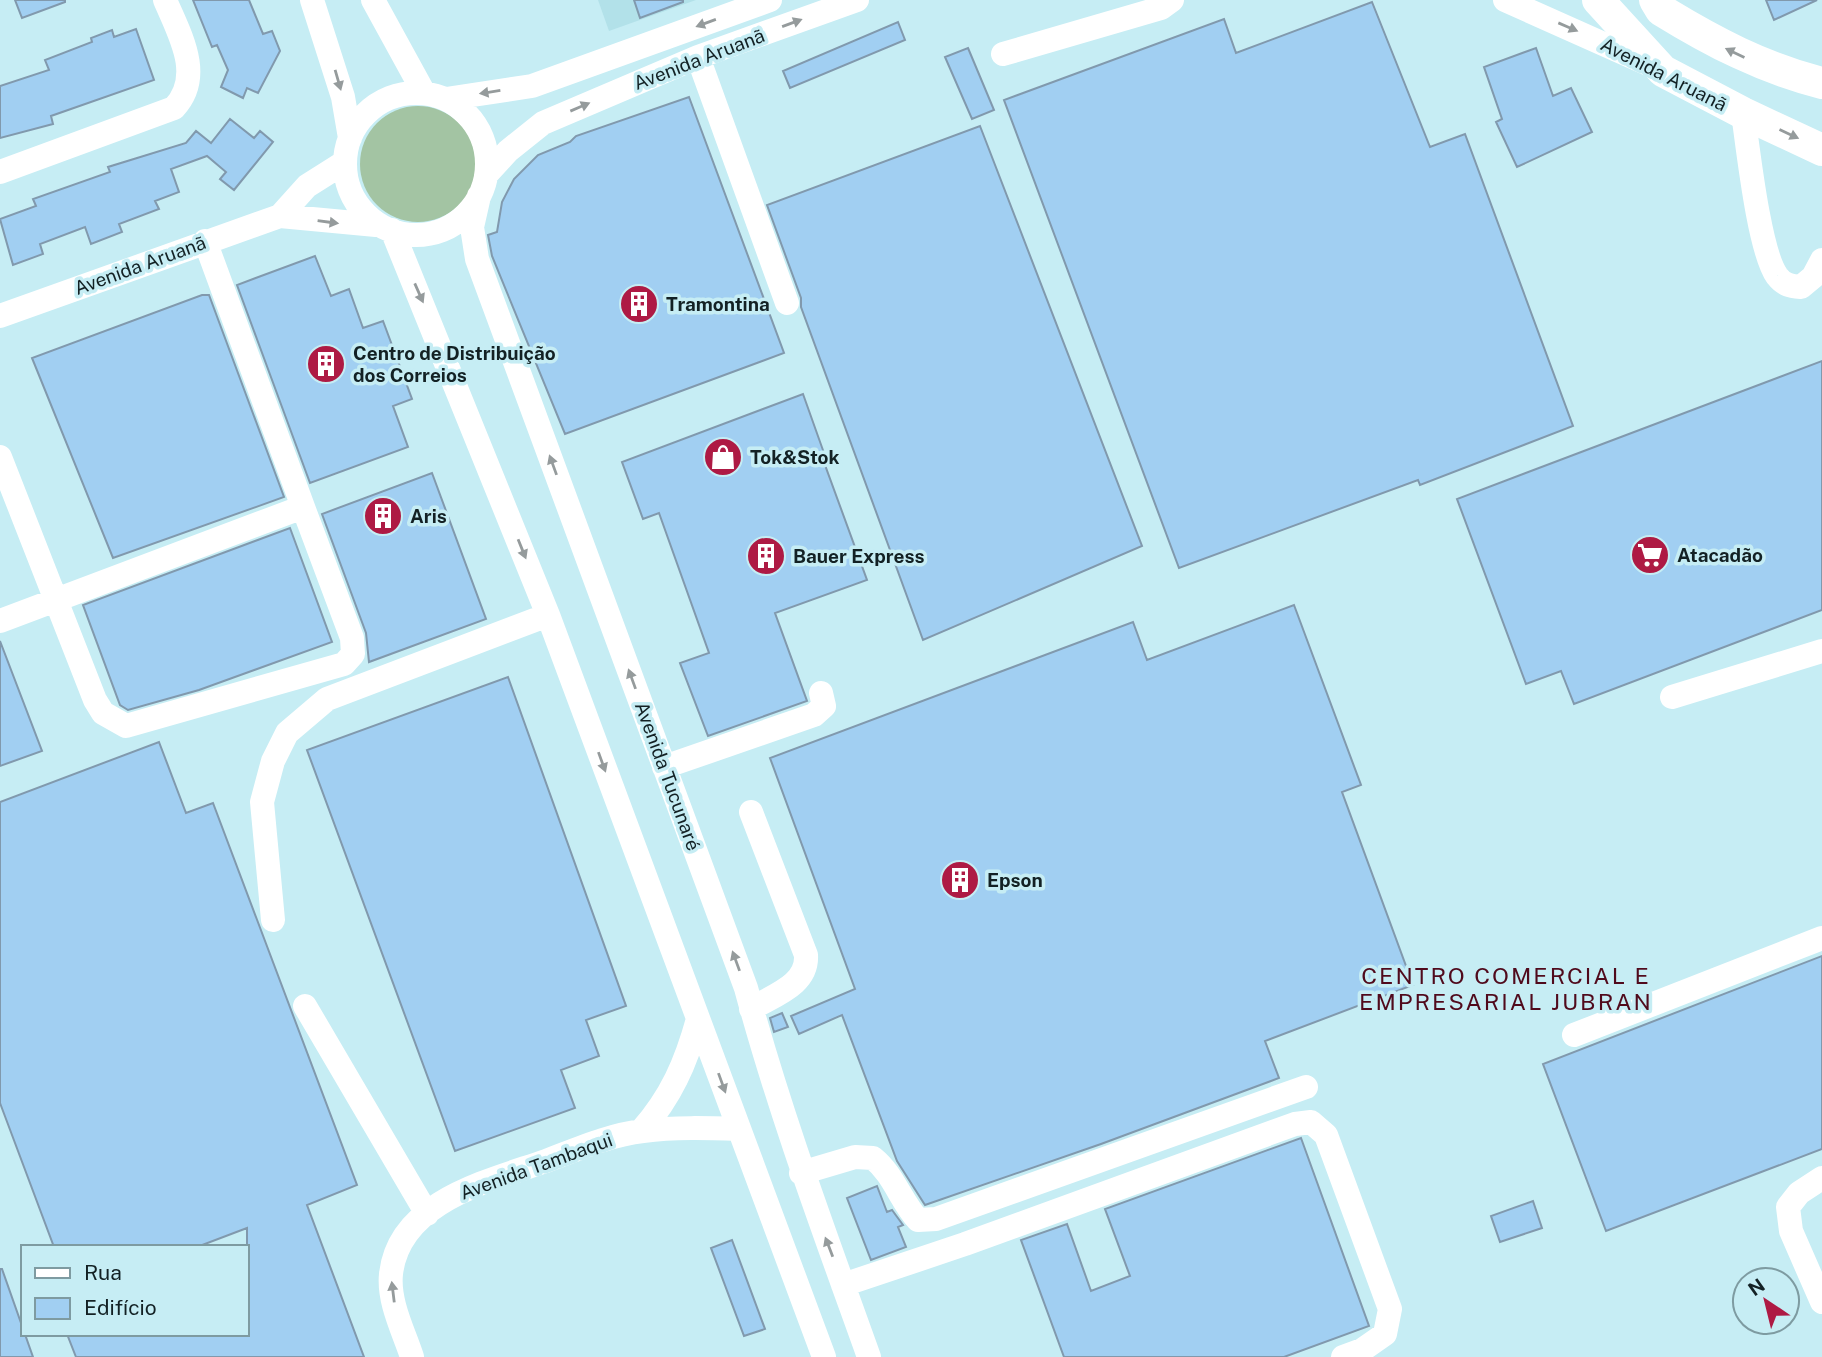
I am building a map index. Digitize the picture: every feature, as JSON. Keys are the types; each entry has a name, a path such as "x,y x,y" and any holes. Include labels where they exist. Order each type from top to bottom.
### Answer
{"main road":[{"path":"1598,0 1662,71"},
{"path":"1652,3 1733,52 1770,68 1822,83"},
{"name":"Avenida Aruanã","path":"1662,71 1822,150"}],"street":[{"path":"0,172 174,108 189,86 190,72 165,0"},
{"path":"312,0 342,97 348,186 359,207 384,228 548,615 824,1357"},
{"path":"373,0 435,96"},
{"name":"Avenida Aruanã","path":"435,96 532,86 741,5 770,0"},
{"name":"Avenida Aruanã","path":"483,185 508,151 543,123 698,57 857,0"},
{"path":"1003,54 1161,8 1172,0"},
{"name":"Avenida Aruanã","path":"1505,0 1662,71"},
{"path":"698,57 787,303"},
{"path":"532,86 543,123"},
{"path":"347,150 362,118 380,103 401,94 435,96 465,112 479,130 486,152 483,185 466,215 446,229 422,235 384,228"},
{"path":"1743,113 1761,225 1776,275 1787,286 1801,287 1813,277 1822,260"},
{"name":"Avenida Aruanã","path":"280,216 307,186 347,150"},
{"name":"Avenida Tucunaré","path":"483,185 472,227 477,260 751,1009 801,1172 869,1357"},
{"name":"Avenida Aruanã","path":"0,316 280,216 384,228"},
{"path":"0,457 95,700 103,713 126,726 344,664 353,653 352,638 205,241"},
{"path":"0,621 303,507"},
{"path":"274,920 262,802 273,761 287,733 327,699 548,615"},
{"path":"1672,697 1822,651"},
{"path":"664,767 814,715 824,706 821,693"},
{"path":"751,812 806,955 807,969 800,980 751,1009"},
{"path":"1574,1035 1822,938"},
{"path":"305,1006 427,1214"},
{"path":"640,1131 667,1099 680,1074 698,1019"},
{"path":"801,1172 855,1157 873,1157 888,1170 905,1205 918,1220 936,1219 1306,1087"},
{"path":"843,1284 965,1244 1295,1124 1311,1122 1325,1135 1390,1309 1385,1334 1362,1350 1343,1357"},
{"name":"Avenida Tambaqui","path":"412,1357 392,1298 391,1275 407,1234 427,1214 457,1193 611,1138 640,1131 681,1127 739,1129"},
{"path":"1822,1178 1799,1193 1788,1207 1791,1231 1822,1303"}],"shaded area":[{"path":"598,0 696,0 609,31"}],"green space":[{"path":"418,106 440,110 459,123 472,142 476,164 472,186 459,205 440,218 418,222 396,218 377,205 364,186 360,164 364,142 377,123 396,110"}],"building":[{"path":"15,0 65,0 65,2 22,18"},
{"path":"193,0 249,0 263,34 272,31 280,51 258,93 247,88 243,98 221,87 228,70 217,45 212,47"},
{"path":"634,0 683,0 683,2 640,18"},
{"path":"1766,0 1817,0 1774,20"},
{"path":"1372,2 1430,147 1465,134 1573,426 1420,485 1418,480 1179,568 1004,100 1224,19 1236,53"},
{"path":"898,22 905,40 790,88 783,71"},
{"path":"136,29 154,80 51,116 53,124 0,138 0,86 49,70 45,60 92,42 91,38 112,30 114,37"},
{"path":"968,48 994,110 972,119 945,57"},
{"path":"1536,48 1553,96 1571,88 1592,132 1517,167 1496,122 1502,119 1484,67"},
{"name":"Tramontina","path":"689,97 784,353 565,434 492,256 488,235 497,232 502,202 514,179 538,155 570,142 576,136"},
{"path":"230,119 254,138 260,131 273,142 234,190 220,179 226,172 207,156 171,169 179,192 155,201 159,209 119,224 122,232 91,244 85,227 40,244 43,254 13,265 0,219 36,206 33,199 110,172 108,167 186,143 196,131 211,143"},
{"path":"980,126 1142,546 923,640 801,307 801,298 767,205"},
{"name":"Centro de Distribuição dos Correios","path":"315,256 331,296 349,289 363,328 383,321 412,399 393,406 408,447 310,483 237,285"},
{"path":"202,295 209,295 284,497 113,558 32,358"},
{"name":"Atacadão","path":"1822,361 1822,610 1574,704 1561,671 1526,684 1457,499"},
{"path":"803,394 824,453 821,454 867,580 775,613 807,701 708,736 680,663 709,653 659,513 643,519 622,462"},
{"path":"432,473 486,619 369,662 366,633 322,514"},
{"path":"290,528 332,642 199,690 128,710 120,705 83,605"},
{"path":"1294,605 1361,785 1342,792 1413,985 1265,1041 1279,1078 925,1205 897,1161 842,1015 799,1034 791,1016 855,989 770,758 1133,622 1147,660"},
{"path":"0,641 42,751 0,766"},
{"path":"508,677 626,1006 586,1020 599,1056 561,1070 575,1108 455,1151 307,750"},
{"path":"159,742 186,813 213,803 357,1185 307,1205 364,1357 76,1357 68,1336 248,1336 247,1228 202,1245 53,1245 0,1103 0,802"},
{"path":"1822,956 1822,1149 1606,1231 1543,1064"},
{"path":"782,1013 788,1027 774,1032 770,1018"},
{"path":"1301,1138 1369,1326 1284,1357 1064,1357 1021,1240 1067,1224 1091,1291 1130,1276 1105,1209"},
{"path":"877,1186 887,1212 892,1210 903,1225 898,1227 906,1247 871,1260 847,1198"},
{"path":"1533,1201 1542,1228 1500,1242 1491,1216"},
{"path":"732,1240 765,1329 744,1336 711,1248"},
{"path":"2,1269 21,1323 21,1336 26,1336 33,1357 0,1357"}],"place":[{"name":"Tramontina","path":"639,304"},
{"name":"Centro de Distribuição dos Correios","path":"326,364"},
{"name":"Tok&Stok","path":"723,457"},
{"name":"Aris","path":"383,516"},
{"name":"Atacadão","path":"1650,555"},
{"name":"Bauer Express","path":"766,556"},
{"name":"Epson","path":"960,880"}],"district":[{"name":"CENTRO COMERCIAL E EMPRESARIAL JUBRAN","path":"1506,988"}]}
